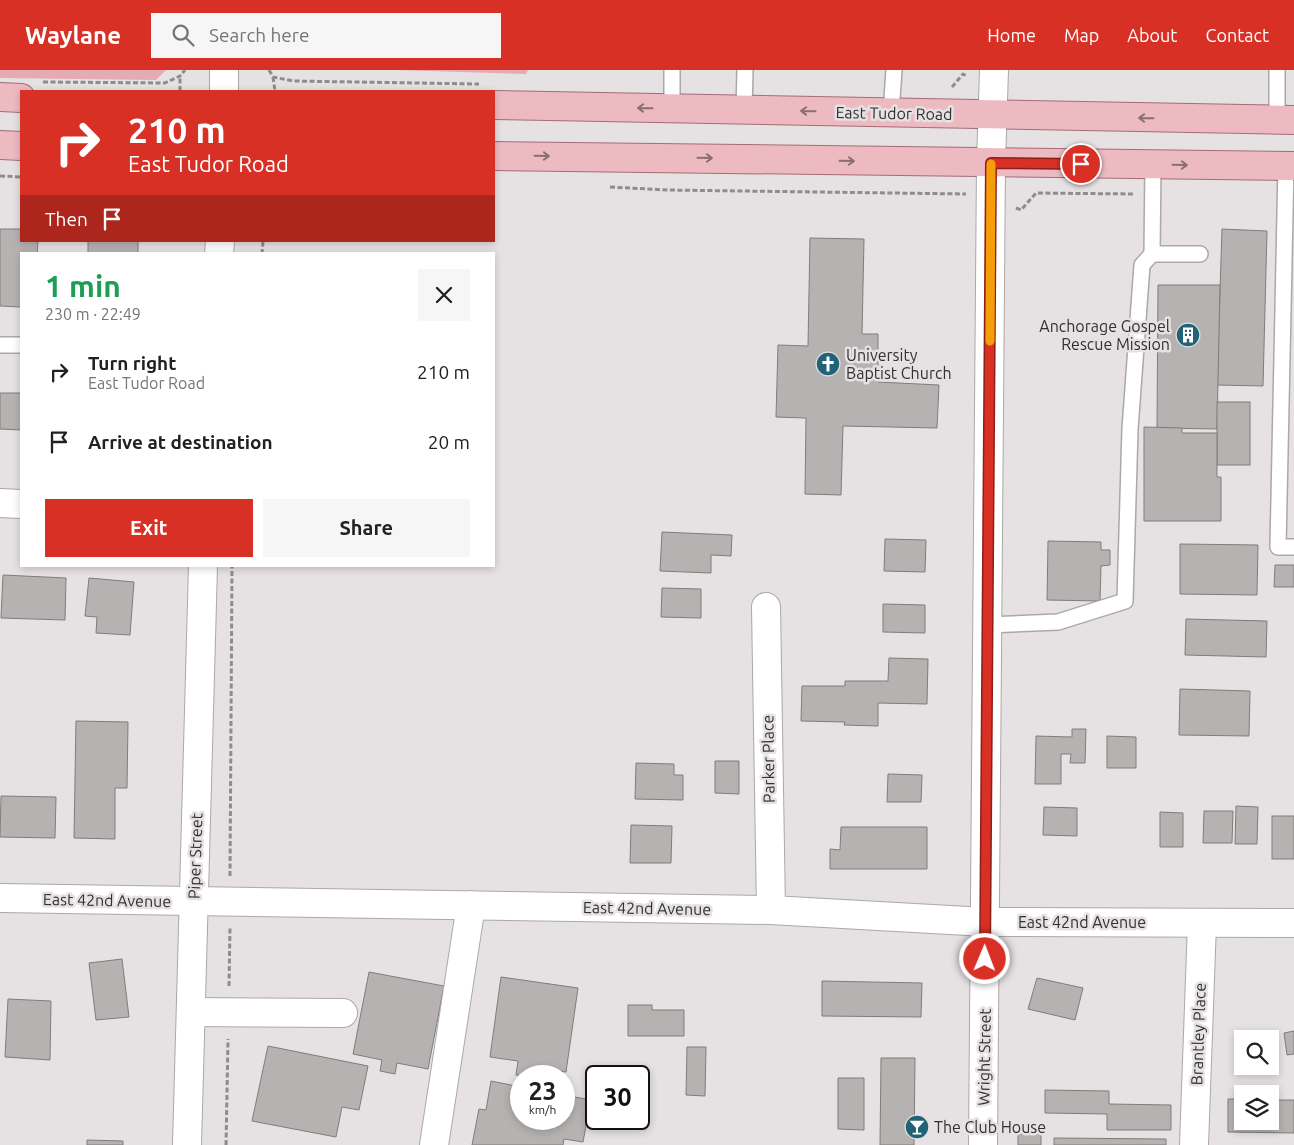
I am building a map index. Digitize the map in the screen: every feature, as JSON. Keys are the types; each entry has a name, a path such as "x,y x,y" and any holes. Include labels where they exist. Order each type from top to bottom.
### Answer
{"main road":[{"path":"0,97 20,92"},
{"name":"East Tudor Road","path":"495,105 1285,120"},
{"path":"0,145 20,146"},
{"path":"495,156 1290,166"}],"street":[{"path":"224,70 224,90"},
{"name":"Wright Street","path":"983,1145 991,163 994,70"},
{"path":"0,503 20,504"},
{"name":"Piper Street","path":"187,1145 203,567"},
{"name":"Parker Place","path":"766,607 771,910"},
{"name":"East 42nd Avenue","path":"0,898 771,910 986,922 1294,923"},
{"path":"434,1145 472,905"},
{"name":"Brantley Place","path":"1194,1145 1202,923"},
{"path":"191,1012 343,1013"}],"lane":[{"path":"672,70 672,108"},
{"path":"744,110 745,70"},
{"path":"891,113 894,70"},
{"path":"1277,70 1285,120"},
{"path":"988,625 1058,622 1125,601 1130,429 1142,265 1152,254 1153,164"},
{"path":"1290,166 1287,486 1278,547 1294,547"},
{"path":"1152,254 1200,254"},
{"path":"0,345 20,345"}],"path":[{"path":"30,90 165,83 180,76 185,70"},
{"path":"180,76 180,90"},
{"path":"273,76 274,90"},
{"path":"0,176 20,177"},
{"path":"602,186 667,190 944,193 997,197 1021,210 1036,192 1153,193"},
{"path":"226,1145 229,1012 232,567"}],"shaded area":[{"path":"0,70 166,70 156,80 0,78"},
{"path":"395,70 528,70 526,74"}],"building":[{"path":"0,229 20,229 20,242 38,242 37,252 20,252 20,307 0,306"},
{"path":"1222,229 1267,231 1263,386 1217,385"},
{"name":"University Baptist Church","path":"810,238 864,239 862,334 878,334 878,382 939,385 937,428 843,426 841,495 805,494 806,418 776,417 778,345 808,346"},
{"path":"88,242 138,242 138,252 88,252"},
{"name":"Anchorage Gospel Rescue Mission","path":"1158,285 1220,285 1217,429 1157,428"},
{"path":"0,393 20,393 20,430 0,429"},
{"path":"1217,402 1250,402 1250,465 1217,465"},
{"path":"1144,427 1182,428 1182,433 1217,433 1217,477 1221,477 1221,521 1144,521"},
{"path":"662,532 732,535 731,556 711,555 711,573 660,571"},
{"path":"885,539 926,540 925,572 884,571"},
{"path":"1048,541 1101,542 1101,550 1110,550 1110,565 1101,566 1100,601 1047,600"},
{"path":"1180,544 1258,545 1257,595 1180,594"},
{"path":"1275,565 1294,565 1294,587 1274,587"},
{"path":"3,575 66,578 65,620 1,618"},
{"path":"89,578 134,582 130,635 96,633 97,617 85,616"},
{"path":"662,588 701,589 701,618 661,617"},
{"path":"883,604 925,605 925,633 883,632"},
{"path":"1186,619 1267,621 1266,657 1185,655"},
{"path":"889,658 928,659 927,704 878,703 878,726 844,725 845,722 801,721 802,686 845,686 845,681 888,681"},
{"path":"1180,689 1250,691 1249,736 1179,735"},
{"path":"76,721 128,722 127,788 115,788 115,839 74,838"},
{"path":"1072,729 1086,729 1085,763 1070,763 1071,754 1061,754 1061,784 1035,784 1036,736 1072,737"},
{"path":"1107,736 1136,737 1136,768 1107,768"},
{"path":"715,761 739,761 739,794 715,793"},
{"path":"636,763 674,764 674,775 683,775 683,800 635,799"},
{"path":"888,774 922,775 921,802 887,802"},
{"path":"1,796 56,797 55,838 0,837"},
{"path":"1236,806 1258,807 1257,844 1235,844"},
{"path":"1044,807 1077,808 1077,836 1043,835"},
{"path":"1204,811 1233,811 1232,843 1203,843"},
{"path":"1160,812 1183,813 1183,847 1160,847"},
{"path":"1272,816 1294,816 1294,859 1272,859"},
{"path":"631,825 672,826 671,863 630,863"},
{"path":"841,827 927,827 927,869 830,869 830,849 840,850"},
{"path":"122,959 129,1017 96,1020 89,963"},
{"path":"369,972 444,986 428,1069 397,1063 395,1074 380,1071 382,1060 353,1054"},
{"path":"501,977 578,988 567,1065 517,1065 518,1061 490,1057"},
{"path":"1037,978 1083,988 1075,1020 1028,1009"},
{"path":"822,981 922,983 921,1017 822,1016"},
{"path":"8,999 51,1001 50,1060 5,1057"},
{"path":"628,1005 652,1005 652,1010 684,1010 684,1036 628,1036"},
{"path":"1294,1031 1294,1054 1287,1055 1284,1033"},
{"path":"268,1046 368,1066 359,1110 342,1107 336,1137 252,1121"},
{"path":"687,1047 706,1047 705,1096 686,1095"},
{"path":"881,1058 915,1058 914,1145 880,1145"},
{"path":"838,1078 864,1078 864,1130 838,1129"},
{"path":"491,1081 510,1085 510,1130 575,1130 575,1097 585,1099 585,1130 583,1142 564,1139 563,1145 472,1145 479,1109 486,1110"},
{"path":"1045,1090 1109,1091 1109,1104 1171,1105 1171,1130 1107,1130 1107,1114 1045,1113"},
{"path":"1228,1099 1234,1099 1234,1130 1279,1130 1279,1100 1294,1100 1294,1133 1228,1132"},
{"path":"1018,1134 1041,1134 1041,1145 1018,1145"},
{"path":"1054,1138 1166,1139 1166,1145 1054,1145"},
{"path":"87,1140 123,1141 123,1145 87,1145"}],"slow traffic":[{"path":"990,341 991,164"}],"place":[{"name":"Anchorage Gospel Rescue Mission","path":"1188,335"},
{"name":"University Baptist Church","path":"828,364"},
{"name":"The Club House","path":"917,1127"}],"route":[{"path":"985,959 991,163 1081,164"}]}
